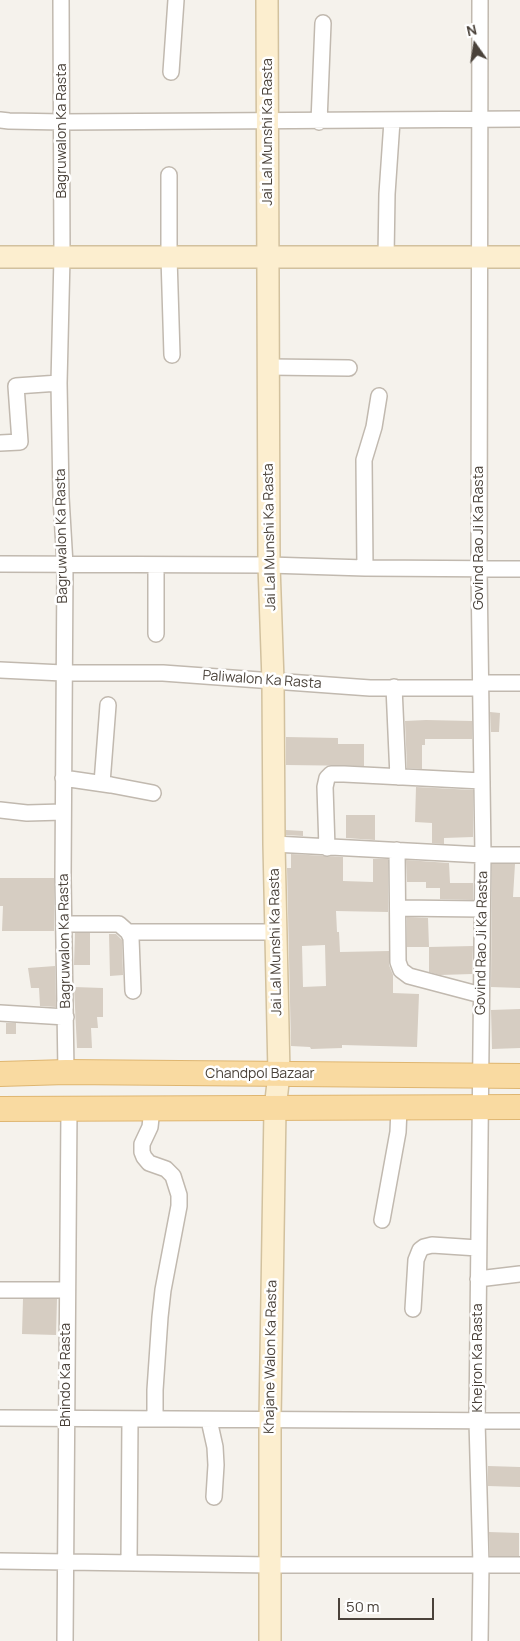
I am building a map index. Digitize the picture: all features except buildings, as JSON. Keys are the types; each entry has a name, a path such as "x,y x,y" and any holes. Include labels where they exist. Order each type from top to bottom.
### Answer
{"main road":[{"name":"Chandpol Bazaar","path":"0,1074 66,1072 520,1076"},
{"path":"0,1109 152,1110 520,1107"}],"street":[{"name":"Bagruwalon Ka Rasta","path":"61,0 63,122 60,383 61,497 65,565 63,812 66,1072"},
{"path":"171,72 176,0"},
{"name":"Jai Lal Munshi Ka Rasta","path":"267,0 269,565 274,681 274,844 279,1074"},
{"name":"Govind Rao Ji Ka Rasta","path":"480,0 479,570 483,855 480,1076"},
{"path":"319,122 323,23"},
{"path":"0,120 63,122 319,122 520,119"},
{"path":"386,257 387,194 392,121"},
{"path":"169,176 172,355"},
{"path":"0,258 520,257"},
{"path":"269,367 349,368"},
{"path":"0,443 20,442 16,386 60,383"},
{"path":"365,568 364,460 374,427 379,396"},
{"path":"0,564 269,565 479,570 520,569"},
{"path":"156,565 156,634"},
{"name":"Paliwalon Ka Rasta","path":"0,670 163,674 370,688 480,688 483,682 520,683"},
{"path":"394,687 398,777"},
{"path":"102,783 108,705"},
{"path":"327,848 325,787 327,778 331,774 482,782"},
{"path":"63,778 153,793"},
{"path":"0,810 27,813 63,812"},
{"path":"274,844 483,855 520,855"},
{"path":"397,850 398,962 401,970 409,976 481,995"},
{"path":"398,908 482,909"},
{"path":"64,924 119,924 128,932 131,938 133,991"},
{"path":"128,932 276,932"},
{"path":"0,1013 66,1017"},
{"name":"Khajane Walon Ka Rasta","path":"270,1641 270,1420 275,1109 279,1074"},
{"name":"Khejron Ka Rasta","path":"480,1076 477,1420 481,1565 480,1641"},
{"path":"382,1220 398,1132 399,1108"},
{"name":"Bhindo Ka Rasta","path":"65,1641 67,1561 66,1290 69,1110"},
{"path":"152,1110 150,1127 142,1144 142,1152 144,1158 149,1163 166,1169 173,1176 179,1195 179,1206 161,1308 155,1390 155,1419"},
{"path":"413,1309 416,1260 420,1250 432,1245 478,1248"},
{"path":"478,1279 520,1274"},
{"path":"0,1290 66,1290"},
{"path":"0,1418 520,1421"},
{"path":"129,1562 130,1419"},
{"path":"209,1420 215,1447 214,1497"},
{"path":"0,1561 271,1565 520,1565"}]}
